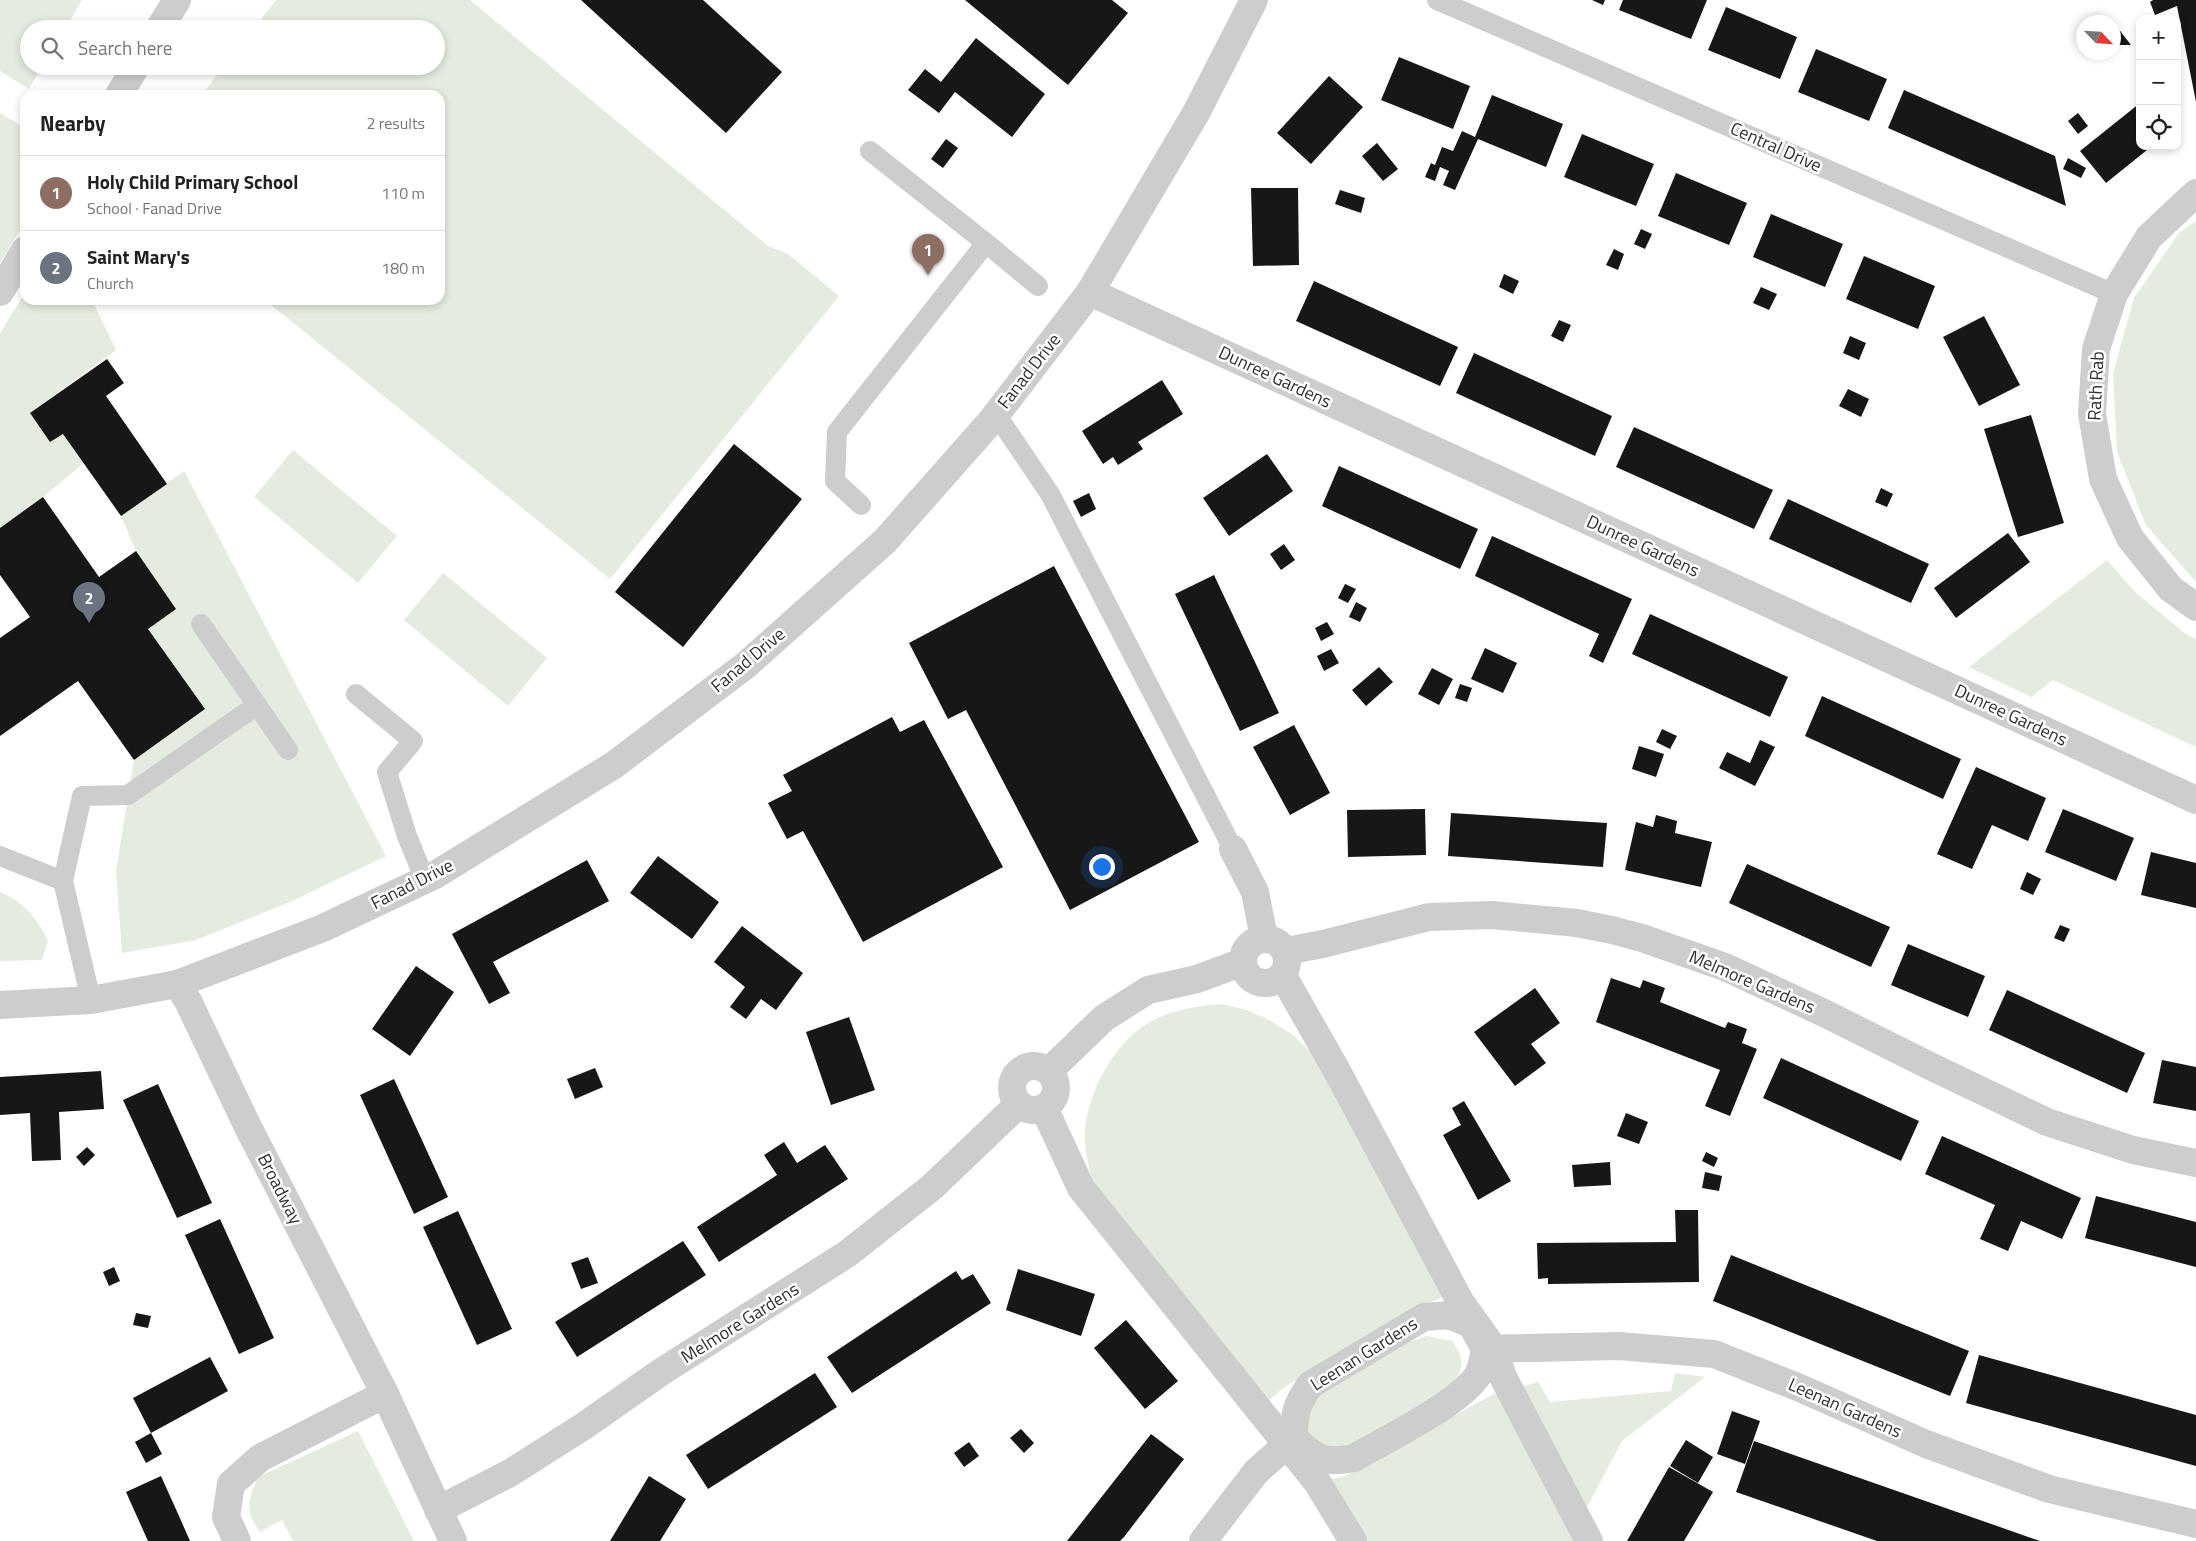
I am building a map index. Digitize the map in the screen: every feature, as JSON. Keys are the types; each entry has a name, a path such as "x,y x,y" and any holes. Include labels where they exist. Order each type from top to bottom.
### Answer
{"street":[{"path":"165,20 177,0"},
{"name":"Fanad Drive","path":"0,1005 91,1000 178,984 323,928 425,880 614,765 746,665 885,542 996,414 1090,292 1196,113 1254,0"},
{"path":"122,90 131,75"},
{"name":"Rath Rab","path":"2196,193 2149,237 2114,294 2096,349 2092,414 2103,478 2130,538 2171,589 2196,607"},
{"path":"0,292 20,258"},
{"name":"Dunree Gardens","path":"1090,292 2196,800"},
{"path":"1233,849 1255,892 1277,955 1460,1300 1504,1377 1589,1541"},
{"name":"Melmore Gardens","path":"1277,955 1275,981 1258,982 1245,970 1243,962 1244,953 1249,945 1277,955 1429,917 1492,915 1577,923 1612,930 1642,938 1725,967 2048,1122 2133,1150 2196,1163"},
{"path":"1243,962 1198,979 1148,990 1104,1018 1049,1071 1041,1066 1033,1065 1024,1067 1017,1072 1011,1089 1014,1098 1031,1106 1081,1188 1291,1441 1353,1541"},
{"name":"Broadway","path":"178,984 188,1001 247,1125 385,1394 453,1541"},
{"name":"Melmore Gardens","path":"438,1510 518,1468 584,1426 661,1372 848,1254 1031,1106 1051,1103 1055,1095 1056,1086 1054,1078 1049,1071"},
{"name":"Leenan Gardens","path":"1291,1441 1298,1402 1310,1385 1424,1316 1449,1315 1471,1324 1489,1349 1619,1346 1714,1354 1800,1388 1926,1444 2049,1489 2196,1524"},
{"path":"1291,1441 1324,1461 1341,1461 1354,1458 1444,1406 1463,1391 1478,1374 1489,1349"},
{"path":"237,1541 226,1518 231,1484 260,1458 385,1394"},
{"path":"1203,1541 1256,1472 1291,1441"}],"lane":[{"name":"Central Drive","path":"1437,0 2114,294"},
{"path":"870,151 1038,286"},
{"path":"861,505 835,480 837,432 986,243"},
{"path":"996,414 1050,494 1233,849"},
{"path":"201,624 288,750"},
{"path":"356,694 413,741 387,772 407,836 425,880"},
{"path":"91,1000 63,881 82,796 128,795 257,705"},
{"path":"0,856 63,881"}],"shaded area":[{"path":"0,0 82,0 70,20 20,20 20,75 37,75 29,89 0,71"},
{"path":"276,0 470,0 768,246 788,254 839,296 610,579 271,305 445,305 445,90 206,90 217,75 445,75 445,20 261,20"},
{"path":"0,113 20,125 20,230 0,263"},
{"path":"2196,221 2196,582 2146,525 2117,452 2113,373 2134,298 2179,233"},
{"path":"20,301 20,305 94,305 116,350 30,413 50,442 63,434 84,463 43,497 0,528 0,333"},
{"path":"293,450 397,536 358,583 254,497"},
{"path":"184,471 386,856 290,902 196,940 122,953 116,871 134,760 205,709 148,629 136,551 121,516"},
{"path":"2107,560 2136,593 2187,635 2196,639 2196,747 2053,680 2031,697 1969,667"},
{"path":"443,573 547,658 508,706 404,620"},
{"path":"0,892 23,906 39,925 48,941 42,960 0,961"},
{"path":"1222,1004 1247,1010 1271,1021 1293,1035 1329,1070 1443,1297 1424,1305 1283,1388 1266,1403 1094,1189 1085,1146 1085,1132 1090,1103 1103,1074 1120,1047 1142,1027 1160,1017 1190,1008"},
{"path":"1426,1336 1452,1341 1460,1356 1461,1368 1459,1374 1445,1392 1362,1440 1337,1450 1312,1441 1305,1428 1306,1414 1317,1397 1407,1343"},
{"path":"1675,1373 1705,1377 1622,1441 1584,1513 1521,1387 1538,1382 1550,1402 1671,1391"},
{"path":"1499,1391 1575,1541 1366,1541 1328,1480 1345,1476"},
{"path":"358,1431 414,1541 293,1541 282,1520 260,1532 252,1518 249,1505 258,1477"}],"building":[{"path":"581,0 703,0 782,72 726,133"},
{"path":"965,0 1112,0 1128,13 1068,85"},
{"path":"1592,0 1605,0 1603,5"},
{"path":"1623,0 1707,0 1691,39 1619,10"},
{"path":"2153,0 2196,0 2196,102 2181,26 2181,15 2179,15 2177,6 2155,15 2150,2"},
{"path":"1726,7 1797,37 1780,79 1708,50"},
{"path":"2121,32 2131,45 2121,45"},
{"path":"976,38 1045,94 1012,137 955,92 939,113 908,90 925,69 941,82"},
{"path":"1816,49 1887,79 1869,121 1798,92"},
{"path":"1399,57 1470,86 1453,129 1381,100"},
{"path":"1329,76 1363,107 1311,164 1277,133"},
{"path":"1904,90 2055,156 2066,206 1888,128"},
{"path":"1492,95 1563,124 1546,167 1478,139 1455,190 1443,185 1449,171 1440,167 1435,181 1425,177 1431,163 1435,165 1442,147 1453,151 1462,131 1475,137"},
{"path":"2136,106 2136,150 2147,150 2106,183 2080,151"},
{"path":"2078,113 2088,126 2078,134 2068,121"},
{"path":"1582,134 1654,164 1636,206 1564,177"},
{"path":"946,139 958,148 943,168 931,159"},
{"path":"1377,143 1398,169 1383,181 1362,156"},
{"path":"2068,158 2086,168 2081,178 2063,169"},
{"path":"1676,173 1747,203 1729,245 1658,216"},
{"path":"1251,188 1298,188 1299,265 1253,266"},
{"path":"1340,190 1365,198 1361,213 1335,204"},
{"path":"1771,214 1843,244 1825,287 1753,257"},
{"path":"1641,229 1652,234 1645,249 1634,244"},
{"path":"1614,249 1624,254 1618,270 1606,265"},
{"path":"1864,256 1935,286 1918,329 1846,299"},
{"path":"1504,274 1519,281 1513,294 1499,287"},
{"path":"1314,281 1458,347 1440,386 1296,321"},
{"path":"1761,287 1777,294 1769,310 1753,303"},
{"path":"1984,316 2020,385 1979,406 1943,337"},
{"path":"1559,320 1571,325 1563,342 1551,336"},
{"path":"1850,336 1866,343 1859,360 1843,353"},
{"path":"1474,353 1612,416 1595,456 1456,393"},
{"path":"107,359 124,383 106,396 167,484 121,516 63,434 50,442 30,413"},
{"path":"1162,380 1183,414 1138,442 1143,449 1118,465 1113,457 1103,464 1082,431"},
{"path":"1848,389 1869,399 1861,417 1839,406"},
{"path":"2031,415 2064,523 2018,537 1984,429"},
{"path":"1634,427 1773,490 1754,529 1616,467"},
{"path":"734,444 802,499 683,647 615,592"},
{"path":"1267,454 1293,491 1229,536 1203,498"},
{"path":"1339,466 1478,529 1460,569 1322,506"},
{"path":"1881,488 1893,494 1887,507 1875,502"},
{"path":"1089,493 1096,509 1081,517 1073,501"},
{"path":"43,497 99,577 136,551 176,609 148,629 205,709 134,760 78,681 0,736 0,638 30,617 0,575 0,528"},
{"path":"1788,499 1929,564 1911,603 1769,539"},
{"path":"2008,533 2030,562 1956,618 1934,588"},
{"path":"1492,536 1632,599 1603,663 1589,656 1599,634 1475,576"},
{"path":"1284,544 1295,560 1281,570 1270,554"},
{"path":"1054,566 1199,842 1070,910 966,710 948,719 909,643"},
{"path":"1214,575 1279,713 1240,731 1175,594"},
{"path":"1345,584 1356,589 1348,603 1338,598"},
{"path":"1356,602 1367,608 1360,622 1349,617"},
{"path":"1650,614 1788,677 1770,717 1632,654"},
{"path":"1327,622 1334,634 1321,641 1315,628"},
{"path":"1485,648 1517,663 1503,693 1471,679"},
{"path":"1331,649 1339,663 1324,671 1317,656"},
{"path":"1379,667 1393,682 1366,706 1352,690"},
{"path":"1432,668 1453,679 1439,705 1418,694"},
{"path":"1460,684 1472,688 1467,702 1455,698"},
{"path":"1822,696 1961,759 1943,799 1805,736"},
{"path":"892,717 900,732 924,720 1003,867 863,942 803,831 787,839 768,803 792,791 783,775"},
{"path":"1294,725 1330,793 1290,815 1253,747"},
{"path":"1662,729 1677,736 1670,749 1656,742"},
{"path":"1760,740 1775,747 1755,786 1719,768 1727,752 1750,763"},
{"path":"1639,746 1664,754 1656,777 1632,769"},
{"path":"1976,767 2046,798 2028,841 1992,825 1972,869 1937,854"},
{"path":"1425,809 1426,855 1348,857 1347,810"},
{"path":"2063,809 2134,838 2116,881 2045,852"},
{"path":"1451,813 1607,823 1603,867 1448,856"},
{"path":"1656,815 1677,821 1675,833 1712,842 1701,887 1625,870 1636,822 1653,827"},
{"path":"2151,852 2196,863 2196,908 2141,895"},
{"path":"658,856 719,902 692,939 630,893"},
{"path":"587,860 609,901 493,962 510,993 489,1004 452,934"},
{"path":"1747,864 1890,927 1871,967 1729,903"},
{"path":"2027,872 2041,879 2033,895 2020,889"},
{"path":"2060,925 2070,929 2064,942 2054,938"},
{"path":"742,926 803,973 776,1010 761,999 746,1019 730,1007 745,987 714,962"},
{"path":"1908,944 1985,976 1968,1017 1891,985"},
{"path":"416,966 454,992 410,1056 372,1029"},
{"path":"1611,978 1640,988 1643,980 1665,988 1660,1002 1725,1028 1728,1022 1747,1029 1742,1043 1757,1049 1730,1116 1705,1106 1720,1070 1596,1022"},
{"path":"1535,988 1560,1023 1531,1044 1546,1063 1515,1086 1474,1032"},
{"path":"2007,990 2145,1053 2127,1093 1989,1030"},
{"path":"849,1017 875,1090 831,1105 806,1032"},
{"path":"1781,1058 1919,1121 1901,1161 1763,1098"},
{"path":"2162,1060 2196,1067 2196,1111 2153,1103"},
{"path":"595,1068 603,1087 575,1099 567,1079"},
{"path":"101,1071 104,1109 59,1112 61,1160 32,1161 30,1113 0,1115 0,1077"},
{"path":"394,1079 448,1197 414,1214 360,1095"},
{"path":"158,1084 212,1203 177,1218 123,1100"},
{"path":"1464,1101 1511,1181 1478,1200 1443,1135 1461,1125 1452,1108"},
{"path":"1626,1113 1648,1122 1639,1144 1617,1136"},
{"path":"1942,1136 2081,1198 2062,1239 2021,1221 2008,1251 1980,1239 1995,1205 1925,1174"},
{"path":"784,1142 797,1163 825,1145 848,1179 719,1262 697,1227 777,1175 764,1155"},
{"path":"87,1147 95,1155 84,1166 76,1157"},
{"path":"1706,1152 1718,1158 1714,1167 1702,1161"},
{"path":"1610,1162 1611,1185 1574,1187 1572,1165"},
{"path":"1705,1172 1722,1176 1719,1191 1702,1188"},
{"path":"2096,1196 2196,1222 2196,1267 2085,1238"},
{"path":"1675,1210 1698,1210 1699,1282 1548,1284 1548,1278 1538,1279 1537,1243 1676,1242"},
{"path":"458,1211 512,1329 477,1345 423,1227"},
{"path":"220,1219 274,1338 239,1354 185,1235"},
{"path":"683,1241 706,1275 577,1357 555,1322"},
{"path":"1731,1255 1969,1351 1950,1396 1713,1301"},
{"path":"588,1257 598,1283 581,1289 571,1263"},
{"path":"114,1267 120,1281 109,1286 103,1272"},
{"path":"1018,1269 1095,1294 1081,1336 1006,1310"},
{"path":"956,1271 962,1280 973,1274 991,1303 852,1393 827,1357"},
{"path":"136,1313 151,1316 148,1328 133,1325"},
{"path":"1126,1320 1178,1381 1145,1409 1094,1348"},
{"path":"1979,1355 2196,1415 2196,1466 1966,1403"},
{"path":"210,1357 228,1391 151,1433 133,1398"},
{"path":"815,1373 837,1407 708,1489 686,1455"},
{"path":"1732,1411 1760,1421 1745,1464 1717,1454"},
{"path":"1021,1429 1034,1443 1024,1453 1010,1438"},
{"path":"151,1433 162,1454 146,1463 135,1442"},
{"path":"1151,1434 1184,1459 1124,1537 1120,1541 1067,1541"},
{"path":"1686,1440 1713,1457 1698,1483 1670,1466"},
{"path":"1754,1441 2040,1541 1877,1541 1736,1492"},
{"path":"969,1442 979,1456 964,1467 954,1453"},
{"path":"1669,1467 1713,1492 1684,1541 1627,1541"},
{"path":"161,1476 190,1541 148,1541 126,1492"},
{"path":"649,1476 686,1499 660,1541 610,1541"}],"place":[{"name":"Holy Child Primary School","path":"928,275"},
{"name":"Saint Mary's","path":"89,623"}]}
